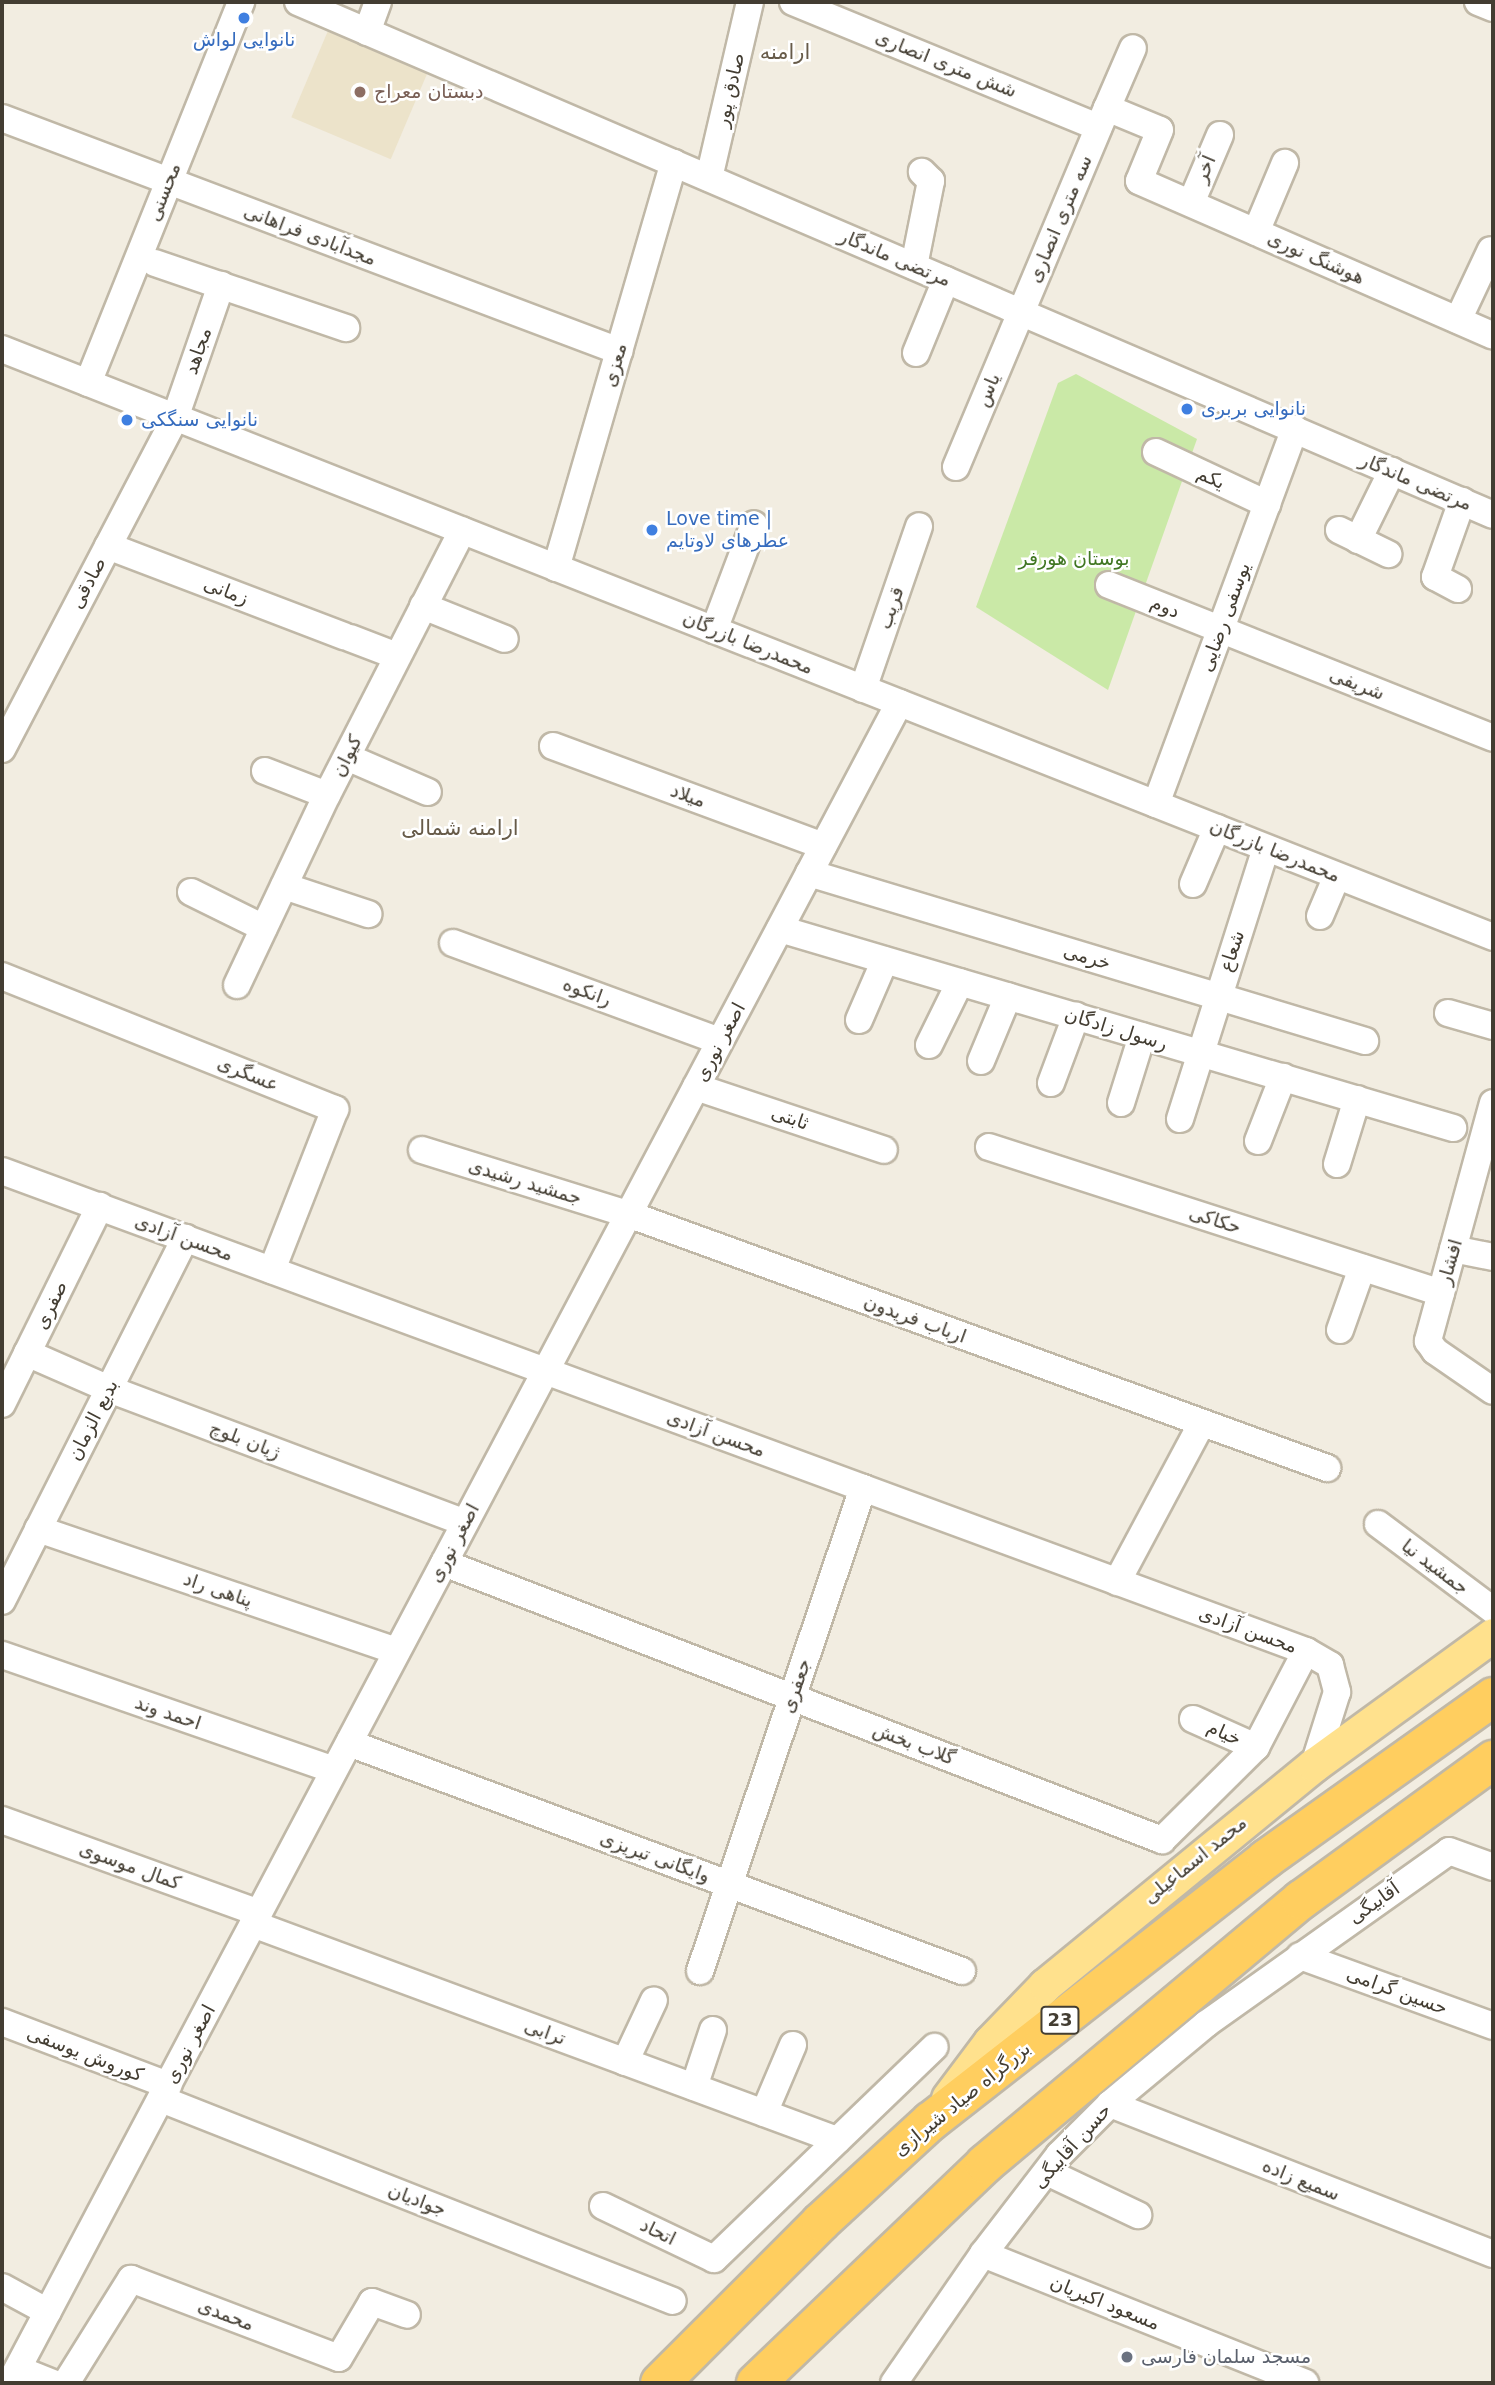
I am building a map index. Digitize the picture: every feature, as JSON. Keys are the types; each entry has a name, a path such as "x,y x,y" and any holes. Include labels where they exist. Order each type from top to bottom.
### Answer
{"highway":[{"name":"بزرگراه صیاد شیرازی","path":"660,2383 821,2222 931,2121 1265,1859 1493,1697"},
{"path":"756,2383 985,2164 1301,1900 1493,1760"}],"main road":[{"name":"محمد اسماعیلی","path":"931,2121 990,2042 1045,1985 1314,1765 1493,1635"}],"street":[{"name":"محسنی","path":"88,383 242,2"},
{"name":"مرتضی ماندگار","path":"298,2 1493,515"},
{"path":"368,32 377,2"},
{"name":"صادق پور","path":"709,178 750,2"},
{"name":"شش متری انصاری","path":"793,2 1103,118 1160,130 1139,181"},
{"path":"1478,2 1493,8"},
{"name":"سه متری انصاری","path":"1021,312 1133,48"},
{"name":"مجدآبادی فراهانی","path":"2,118 619,351"},
{"name":"آخر","path":"1191,203 1220,135"},
{"name":"معزی","path":"556,568 674,163"},
{"path":"1256,232 1285,163"},
{"path":"914,266 931,181 922,172"},
{"name":"هوشنگ نوری","path":"1139,181 1493,336"},
{"path":"1458,320 1491,250"},
{"path":"155,263 346,328"},
{"path":"914,352 946,280"},
{"name":"مجاهد","path":"175,418 221,285"},
{"name":"یاس","path":"956,467 1021,312"},
{"name":"محمدرضا بازرگان","path":"2,349 1493,937"},
{"name":"صادقی","path":"2,749 175,418"},
{"name":"یوسفی رضایی","path":"1156,804 1294,429"},
{"name":"یکم","path":"1156,452 1267,504"},
{"path":"1388,554 1349,535 1392,471"},
{"path":"1458,589 1435,577 1462,501"},
{"path":"715,630 754,524"},
{"name":"قریب","path":"863,689 919,526"},
{"name":"کیوان","path":"237,985 327,795 462,531"},
{"name":"زمانی","path":"108,546 397,656"},
{"name":"دوم","path":"1109,584 1221,629"},
{"path":"423,606 505,639"},
{"name":"شریفی","path":"1221,629 1493,738"},
{"name":"اصغر نوری","path":"14,2376 899,703"},
{"name":"میلاد","path":"552,746 823,846"},
{"path":"346,757 428,792"},
{"path":"265,771 327,795"},
{"path":"1193,884 1217,828"},
{"name":"شعاع","path":"1180,1119 1198,1054 1266,848"},
{"name":"خرمی","path":"809,873 1364,1041"},
{"path":"1320,916 1337,876"},
{"path":"284,886 368,914"},
{"path":"191,892 264,928"},
{"name":"رسول زادگان","path":"780,929 1453,1128"},
{"name":"رانکوه","path":"453,943 720,1041"},
{"path":"859,1020 885,960"},
{"name":"عسگری","path":"2,976 335,1109 272,1270"},
{"path":"929,1045 960,982"},
{"path":"981,1061 1008,996"},
{"path":"1448,1013 1493,1026"},
{"path":"1051,1083 1076,1016"},
{"path":"1121,1103 1142,1036"},
{"path":"1258,1141 1283,1077"},
{"name":"ثابتی","path":"696,1087 884,1150"},
{"path":"1338,1164 1357,1099"},
{"name":"افشار","path":"1493,1103 1428,1341 1435,1351 1493,1391"},
{"name":"حکاکی","path":"989,1147 1441,1293"},
{"name":"جمشید رشیدی","path":"422,1150 628,1214"},
{"name":"محسن آزادی","path":"2,1171 1306,1651 1330,1665 1337,1692 1314,1765"},
{"name":"صفری","path":"2,1404 100,1206"},
{"name":"ارباب فریدون","path":"628,1214 1327,1468"},
{"name":"بدیع الزمان","path":"2,1601 185,1238"},
{"path":"1453,1249 1493,1257"},
{"path":"1340,1330 1362,1268"},
{"name":"ژیان بلوچ","path":"27,1353 109,1389 465,1523"},
{"path":"1117,1582 1202,1423"},
{"name":"جعفری","path":"700,1971 863,1488"},
{"name":"جمشید نیا","path":"1378,1524 1493,1610"},
{"name":"پناهی راد","path":"38,1529 397,1651"},
{"name":"گلاب بخش","path":"444,1563 1161,1840 1256,1747 1306,1651"},
{"name":"احمد وند","path":"2,1655 334,1770"},
{"name":"خیام","path":"1193,1719 1256,1747"},
{"name":"وایگانی تبریزی","path":"349,1743 962,1971"},
{"name":"کمال موسوی","path":"2,1819 256,1919"},
{"name":"آقابیگی","path":"1300,1956 1449,1851 1493,1867"},
{"name":"ترابی","path":"256,1919 625,2062 838,2140"},
{"name":"حسین گرامی","path":"1300,1956 1493,2026"},
{"name":"حسن آقابیگی","path":"894,2383 983,2254 1046,2172 1110,2104 1300,1956"},
{"path":"625,2062 654,2000"},
{"name":"کوروش یوسفی","path":"2,2022 164,2092"},
{"path":"694,2087 713,2030"},
{"path":"764,2113 793,2045"},
{"path":"838,2140 934,2047"},
{"name":"جوادیان","path":"164,2092 674,2301"},
{"name":"سمیع زاده","path":"1110,2104 1493,2253"},
{"name":"اتحاد","path":"603,2206 714,2259 838,2140"},
{"path":"1046,2172 1138,2215"},
{"name":"مسعود اکبریان","path":"983,2254 1305,2383"},
{"name":"محمدی","path":"66,2383 131,2279 339,2358 372,2302 407,2315"},
{"path":"2,2287 48,2312"},
{"path":"14,2376 52,2383"}],"shaded area":[{"name":"دبستان معراج","path":"330,26 429,68 391,159 291,117"}],"green space":[{"name":"بوستان هورفر","path":"1076,374 1197,439 1108,690 976,607 1058,383"}],"place":[{"name":"نانوایی لواش","path":"244,18"},
{"name":"دبستان معراج","path":"360,92"},
{"name":"نانوایی بربری","path":"1187,409"},
{"name":"نانوایی سنگکی","path":"127,420"},
{"name":"Love time | عطرهای لاوتایم","path":"652,530"},
{"name":"مسجد سلمان فارسی","path":"1127,2357"}],"district":[{"name":"ارامنه","path":"785,52"},
{"name":"ارامنه شمالی","path":"460,828"}]}
